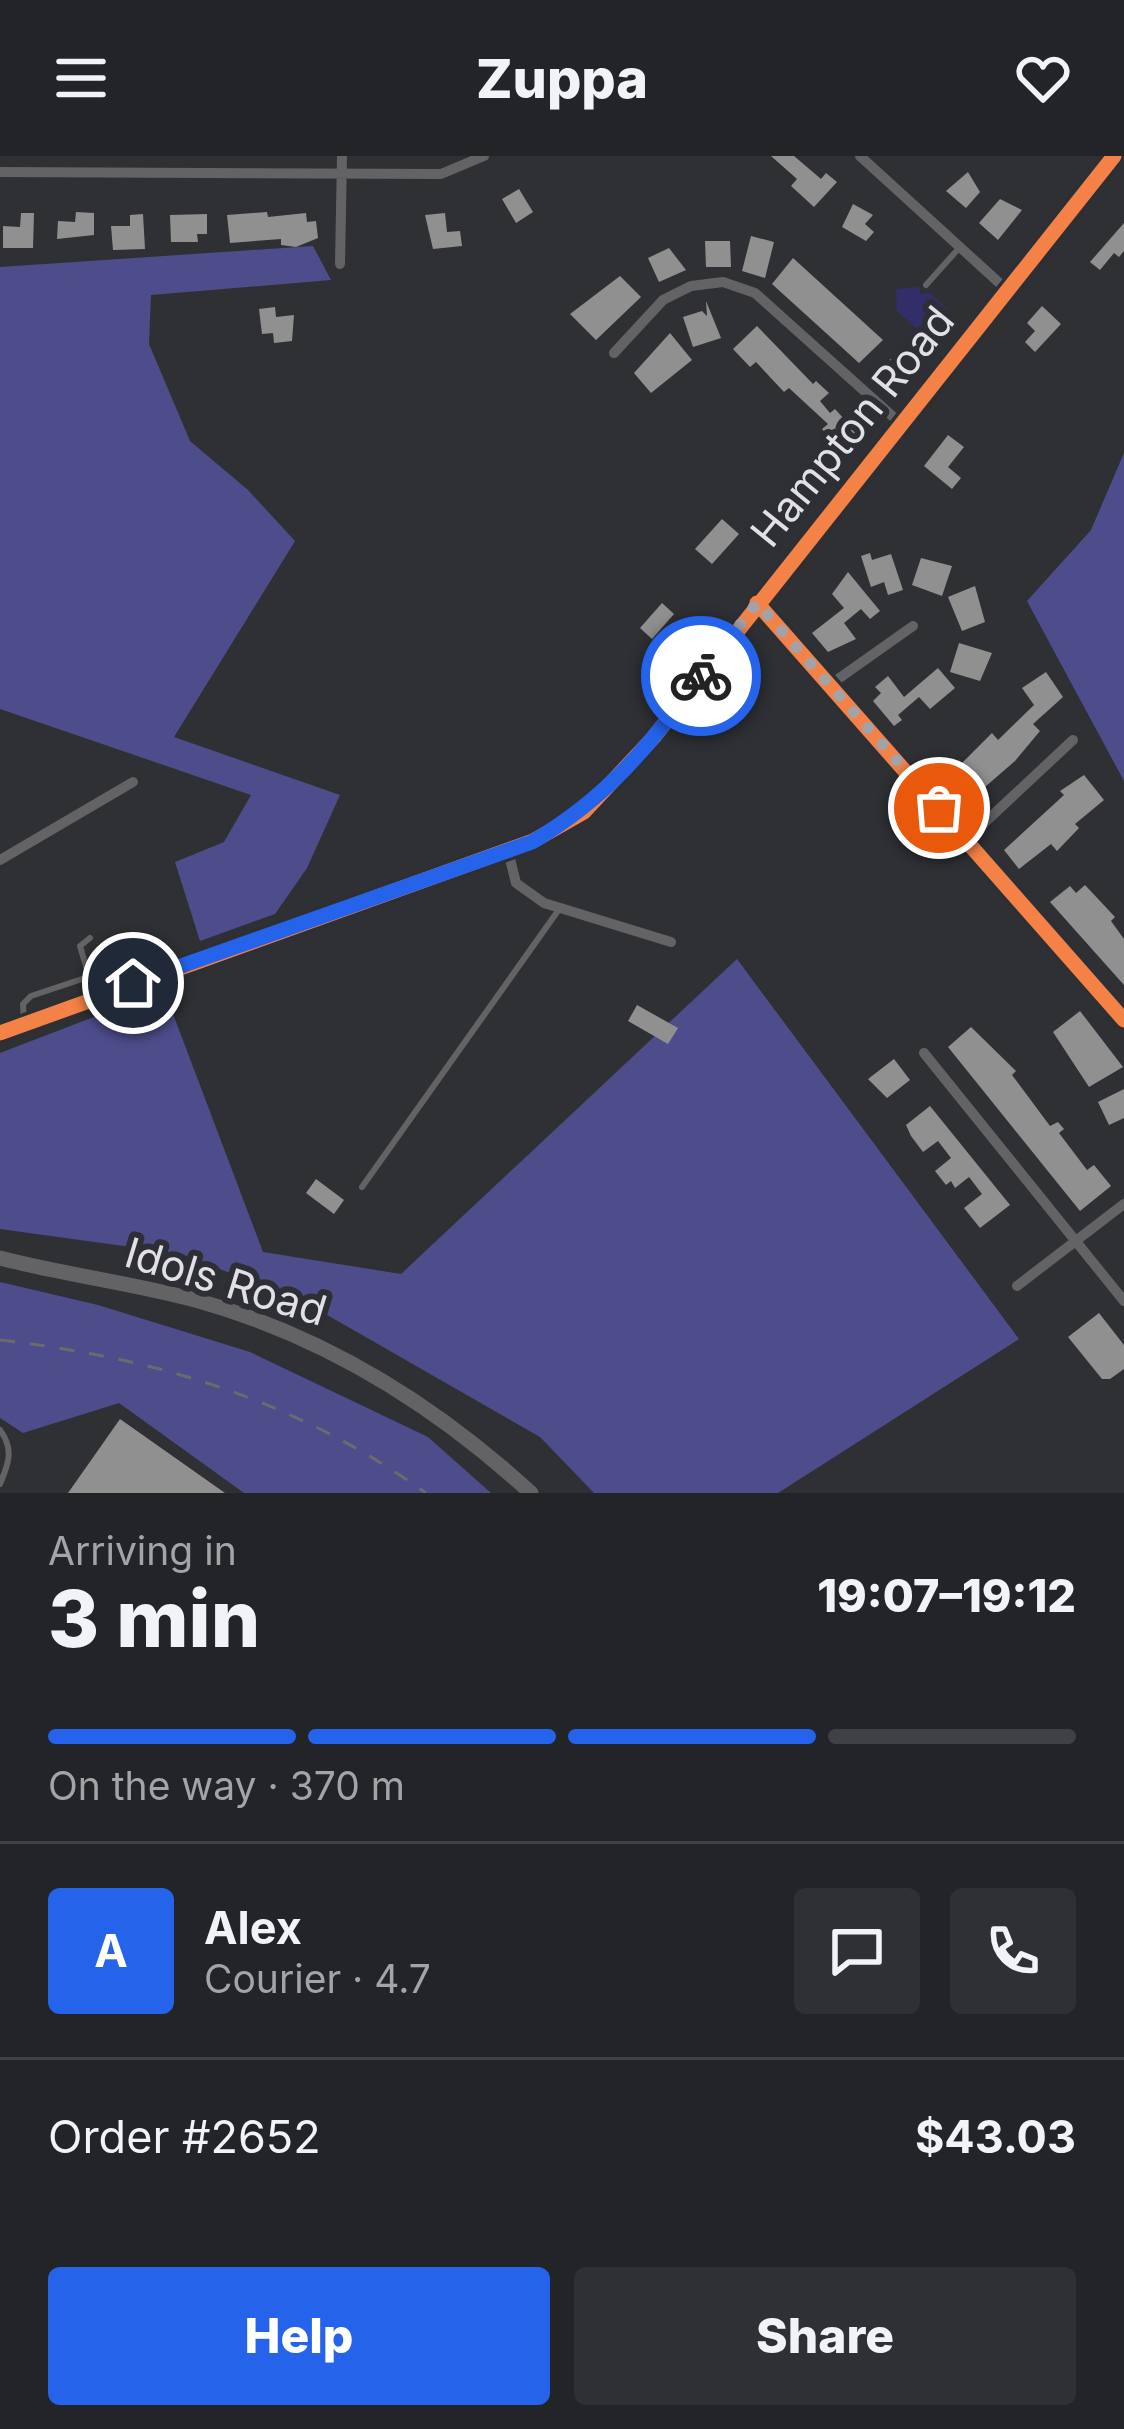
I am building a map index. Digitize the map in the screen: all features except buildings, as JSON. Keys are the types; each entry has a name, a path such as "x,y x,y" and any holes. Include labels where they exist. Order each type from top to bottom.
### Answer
{"main road":[{"name":"Hampton Road","path":"0,1033 508,850 584,812 617,781 1114,156"},
{"name":"Idols Road","path":"0,1258 197,1300 318,1345 436,1412 531,1493"}],"street":[{"path":"66,156 66,172"},
{"path":"340,264 342,156"},
{"path":"0,172 442,174 484,156"},
{"path":"860,156 1007,290"},
{"path":"614,353 663,300 691,286 723,283 755,293 900,423"},
{"path":"757,603 1124,1020"},
{"path":"831,684 913,626"},
{"path":"967,838 1073,740"},
{"path":"0,860 134,782"},
{"path":"508,850 516,883 560,908 670,943"},
{"path":"924,1053 1124,1301"},
{"path":"1017,1286 1124,1204"}],"lane":[{"path":"926,285 961,248"},
{"path":"362,1186 560,908"},
{"path":"91,938 80,946 95,997"},
{"path":"24,1023 23,1004 31,996 88,977"},
{"path":"0,1430 10,1446 0,1484"}],"shaded area":[{"path":"313,246 331,280 151,295 149,344 190,441 248,490 295,541 174,737 340,795 307,868 275,914 200,941 175,862 224,842 251,795 0,709 0,267"},
{"path":"920,287 920,294 930,293 948,310 925,336 897,311 896,289"},
{"path":"1124,453 1124,781 1027,601 1091,530"},
{"path":"737,959 1019,1339 778,1493 594,1493 540,1437 308,1304 182,1254 0,1229 0,1053 164,990 263,1252 401,1274"},
{"path":"0,1282 98,1305 250,1352 428,1437 491,1493 244,1493 119,1403 23,1433 0,1418"}],"railway":[{"path":"0,1340 115,1358 223,1388 327,1432 426,1493"}],"cycle path":[{"path":"0,1033 533,841 584,812 653,738 1114,156"},
{"path":"757,603 1124,1020"}],"way so far":[{"path":"701,676 757,603 939,808"}],"route":[{"path":"133,983 532,842 584,812 617,781 701,676"}]}
